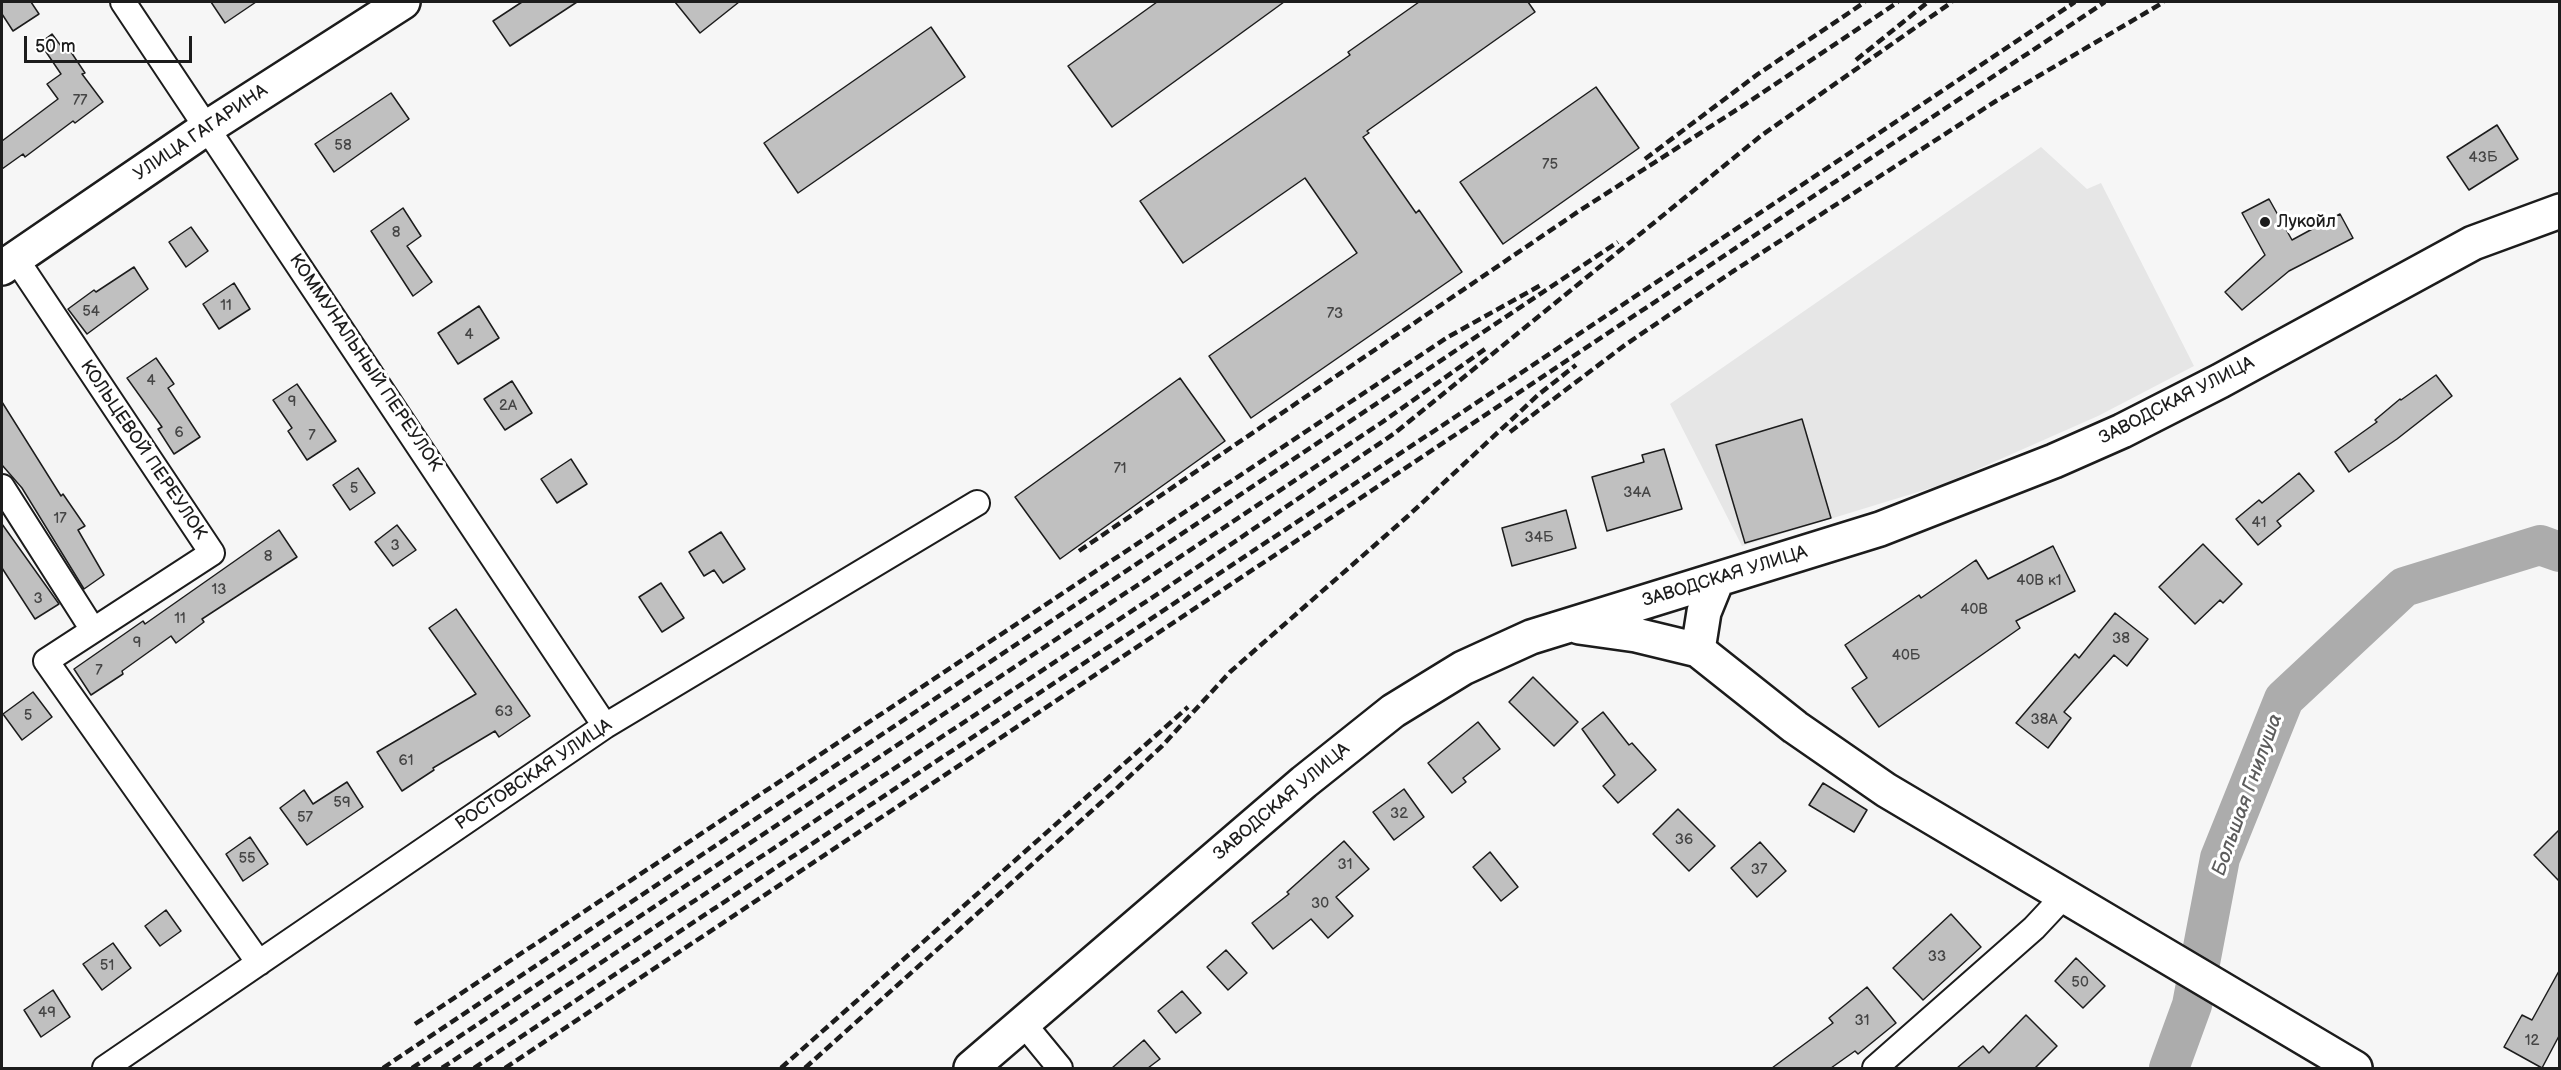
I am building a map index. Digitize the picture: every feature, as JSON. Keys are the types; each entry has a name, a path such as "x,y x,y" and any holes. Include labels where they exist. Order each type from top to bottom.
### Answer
{"main road":[{"name":"УЛИЦА ГАГАРИНА","path":"9,264 208,127 403,2"},
{"name":"ЗАВОДСКАЯ УЛИЦА","path":"971,1068 1304,782 1394,711 1463,669 1531,637 1880,529 2054,461 2122,431 2220,381 2473,243 2559,212"},
{"path":"1698,650 1704,612 1717,580"},
{"path":"1569,626 1606,629 1698,650 1795,727 1886,790 2355,1068"}],"street":[{"name":"КОММУНАЛЬНЫЙ ПЕРЕУЛОК","path":"123,2 605,726"},
{"name":"КОЛЬЦЕВОЙ ПЕРЕУЛОК","path":"9,264 212,554 46,660 259,963"},
{"path":"2,487 93,630"},
{"name":"РОСТОВСКАЯ УЛИЦА","path":"105,1068 605,726 977,503"},
{"path":"1875,1068 2034,928 2063,897"},
{"path":"1023,1023 1060,1068"}],"shaded area":[{"path":"2041,147 2087,189 2101,183 2194,366 2098,416 1944,484 1742,546 1670,404"}],"building":[{"path":"2,2 31,2 39,14 13,31 2,14"},
{"path":"211,2 256,2 225,23"},
{"path":"522,2 577,2 510,46 493,21"},
{"path":"675,2 739,2 700,33"},
{"path":"1157,2 1284,2 1112,127 1068,66"},
{"path":"1419,2 1528,2 1535,12 1367,131 1369,133 1363,137 1416,213 1419,210 1462,272 1251,418 1209,356 1357,253 1305,178 1183,263 1140,201 1350,55 1348,52"},
{"path":"931,27 965,77 798,193 764,143"},
{"path":"52,34 61,46 65,43 85,73 82,74 103,102 25,157 23,154 2,169 2,141 58,99 47,84 61,74 40,43"},
{"path":"1596,87 1639,148 1503,244 1460,182"},
{"path":"391,93 409,119 334,172 315,144"},
{"path":"2497,125 2518,159 2469,190 2447,157"},
{"path":"2269,199 2292,240 2340,214 2353,238 2289,271 2242,310 2225,292 2265,255 2242,213"},
{"path":"403,208 421,236 407,246 432,282 413,296 371,231"},
{"path":"191,227 208,251 186,267 169,242"},
{"path":"134,267 148,289 87,334 68,309 94,290 96,292"},
{"path":"234,283 250,309 219,329 203,304"},
{"path":"479,306 499,338 458,364 438,333"},
{"path":"156,358 174,384 168,388 200,437 174,454 158,429 162,427 127,378"},
{"path":"2436,375 2452,396 2397,439 2349,472 2335,452 2377,422 2375,420 2400,399"},
{"path":"1180,378 1225,441 1060,559 1015,497"},
{"path":"512,381 532,413 505,430 484,399"},
{"path":"297,384 336,441 307,460 288,431 292,428 273,400"},
{"path":"2,402 61,496 63,494 85,526 78,530 104,575 84,589 22,488 2,465"},
{"path":"1802,419 1831,518 1745,543 1716,445"},
{"path":"1664,449 1682,509 1607,531 1592,477 1644,462 1642,455"},
{"path":"571,459 587,484 557,503 541,479"},
{"path":"358,468 375,493 350,510 333,485"},
{"path":"2299,473 2314,491 2277,521 2281,526 2258,545 2236,519 2259,500 2262,503"},
{"path":"1566,510 1576,548 1512,566 1502,528"},
{"path":"2,524 59,604 35,619 2,568"},
{"path":"397,525 416,550 393,566 375,542"},
{"path":"279,530 297,557 202,619 204,622 176,643 171,636 122,671 123,674 91,695 74,669 143,621 145,624"},
{"path":"721,532 745,569 723,583 714,570 704,576 689,552"},
{"path":"2203,544 2242,584 2223,603 2220,600 2195,624 2159,587"},
{"path":"2053,546 2075,591 2016,621 2020,628 1879,727 1852,688 1867,678 1845,645 1919,595 1921,598 1976,560 1988,579"},
{"path":"661,583 684,618 662,632 639,597"},
{"path":"456,609 530,716 499,737 495,731 433,768 434,770 402,791 377,752 476,694 429,628"},
{"path":"2115,613 2148,639 2127,666 2114,655 2064,712 2071,718 2048,748 2016,723 2075,654 2079,658"},
{"path":"1533,677 1578,722 1554,746 1509,702"},
{"path":"33,692 52,717 22,740 3,714"},
{"path":"1603,712 1629,745 1632,743 1656,770 1618,803 1603,786 1615,775 1582,729"},
{"path":"1478,722 1500,749 1463,778 1466,782 1452,793 1428,763"},
{"path":"347,782 363,807 307,845 280,808 304,790 313,804"},
{"path":"1823,783 1867,810 1854,832 1809,805"},
{"path":"1404,789 1424,817 1394,840 1373,812"},
{"path":"1678,809 1715,846 1689,871 1653,834"},
{"path":"2559,830 2559,881 2534,855"},
{"path":"250,837 268,864 243,881 226,854"},
{"path":"1344,841 1369,869 1336,897 1353,916 1328,938 1311,919 1273,949 1252,923 1289,894 1287,892"},
{"path":"1760,842 1786,871 1757,897 1731,868"},
{"path":"1490,852 1518,887 1501,901 1473,867"},
{"path":"166,910 181,931 160,946 145,926"},
{"path":"1951,914 1981,947 1923,1000 1893,968"},
{"path":"113,943 131,968 102,990 83,964"},
{"path":"1226,950 1247,973 1228,990 1207,967"},
{"path":"2076,958 2105,986 2083,1008 2055,981"},
{"path":"2559,971 2559,1036 2542,1068 2504,1047 2522,1015 2532,1020"},
{"path":"1867,987 1896,1023 1858,1054 1855,1051 1831,1068 1772,1068 1833,1023 1829,1018"},
{"path":"53,990 70,1017 41,1037 24,1010"},
{"path":"1182,991 1201,1013 1176,1033 1158,1011"},
{"path":"2026,1015 2057,1046 2035,1068 1957,1068 1983,1046 1989,1053"},
{"path":"1144,1040 1160,1059 1148,1068 1112,1068"}],"waterway":[{"name":"Большая Гнилуша","path":"2169,1068 2192,1005 2220,858 2284,699 2404,587 2540,545 2560,552"}],"railway":[{"path":"1645,159 1758,74 1865,2"},
{"path":"1079,551 1579,211 1898,2"},
{"path":"1856,60 1928,2"},
{"path":"442,1068 1159,593 1395,433 1762,135 1952,2"},
{"path":"474,1068 1458,415 2075,2"},
{"path":"505,1068 2105,2"},
{"path":"1510,432 1625,345 1732,272 1996,101 2164,2"},
{"path":"383,1068 1618,242"},
{"path":"415,1024 1448,337 1541,285"},
{"path":"412,1068 1381,423 1488,347"},
{"path":"805,1068 1115,790 1162,746 1230,672 1408,516 1538,395 1576,365"},
{"path":"781,1068 1188,707"}],"place":[{"name":"Лукойл","path":"2265,222"}]}
